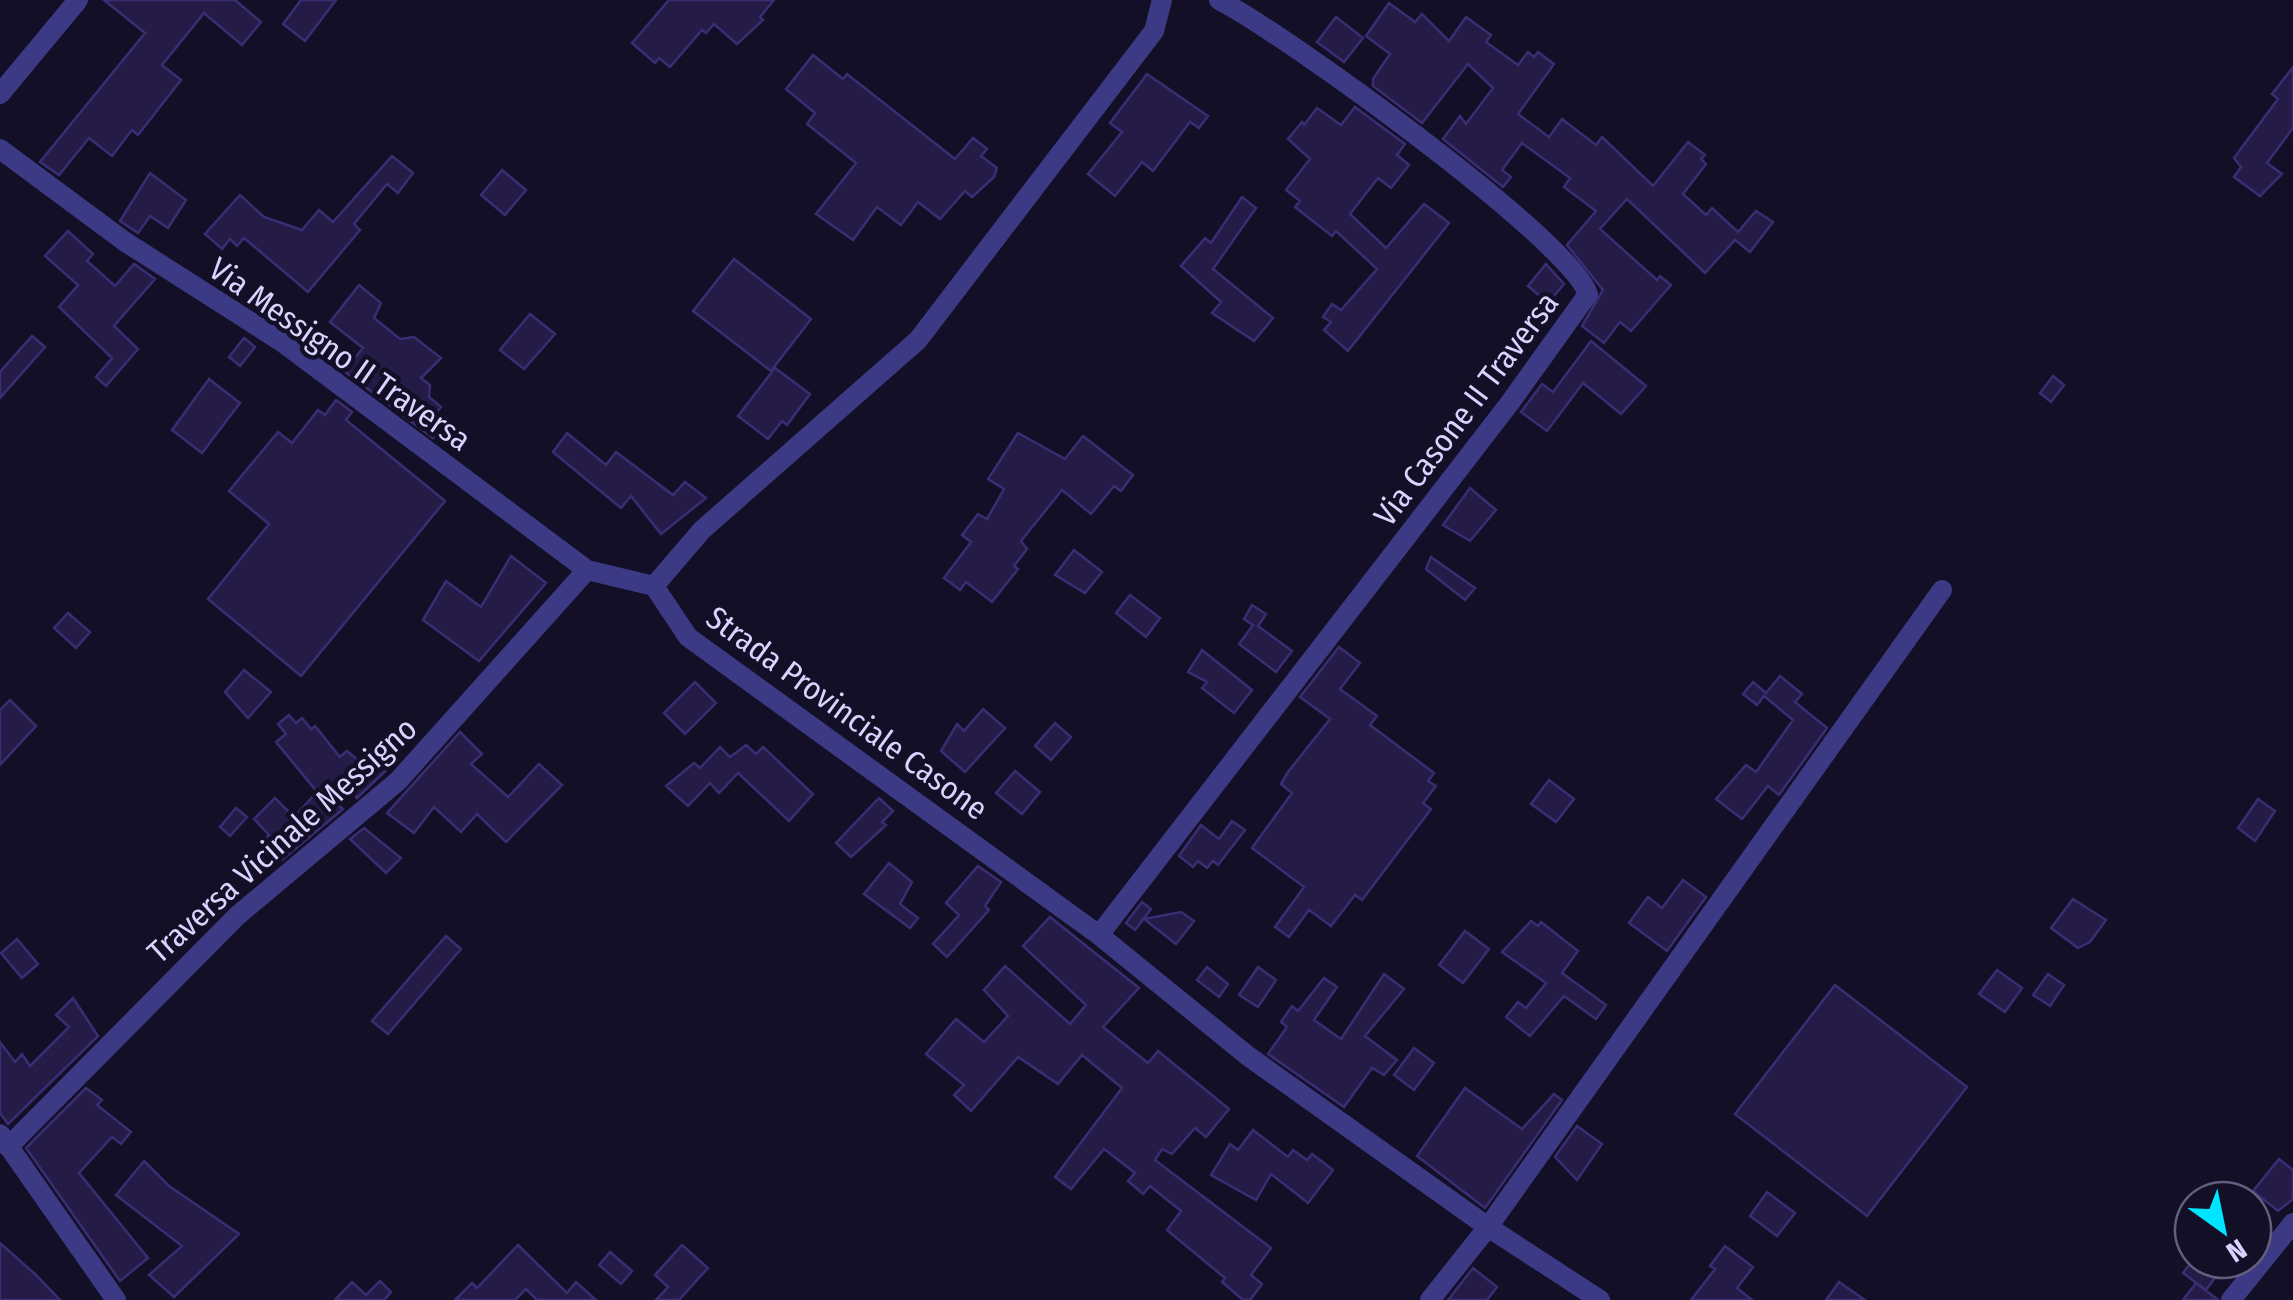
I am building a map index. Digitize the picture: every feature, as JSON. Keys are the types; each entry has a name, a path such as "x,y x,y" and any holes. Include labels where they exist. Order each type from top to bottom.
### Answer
{"street":[{"path":"0,94 78,0"},
{"path":"654,586 702,530 918,340 1154,31 1162,0"},
{"name":"Via Casone II Traversa","path":"1099,934 1510,404 1588,294 1505,204 1394,120 1219,0"},
{"name":"Via Messigno II Traversa","path":"0,149 124,242 282,342 588,570 654,586"},
{"name":"Traversa Vicinale Messigno","path":"4,1140 237,916 398,781 588,570"},
{"name":"Strada Provinciale Casone","path":"654,586 688,637 1099,934 1248,1056 1488,1227 1600,1300"},
{"path":"1430,1300 1488,1227 1942,590"},
{"path":"4,1140 116,1300"},
{"path":"2231,1300 2293,1223"}],"building":[{"path":"104,0 235,0 261,22 242,45 204,13 162,65 181,80 138,135 132,130 112,156 89,138 59,175 40,162 145,33"},
{"path":"301,0 336,0 305,41 283,24"},
{"path":"669,0 774,0 760,17 763,20 737,44 714,24 706,33 702,30 670,67 659,58 655,63 632,43"},
{"path":"1389,3 1415,22 1422,14 1449,41 1466,17 1491,35 1486,42 1518,65 1528,52 1534,57 1538,52 1554,64 1518,114 1549,137 1562,119 1596,145 1602,137 1653,186 1688,142 1705,155 1701,159 1706,164 1683,194 1706,215 1712,208 1738,232 1756,211 1773,222 1750,252 1735,240 1705,273 1627,199 1600,229 1657,280 1660,276 1671,285 1631,331 1620,322 1604,343 1582,326 1603,290 1567,245 1596,211 1564,187 1570,178 1522,143 1502,170 1511,177 1503,187 1443,139 1460,116 1466,124 1493,88 1468,64 1422,123 1373,86 1373,79 1390,54 1366,36"},
{"path":"1336,17 1363,38 1344,62 1317,42"},
{"path":"813,55 843,79 847,74 955,159 973,138 987,149 981,156 997,168 994,177 972,197 965,191 940,219 918,202 901,225 877,207 853,240 816,214 856,163 807,124 815,113 786,89"},
{"path":"2293,67 2293,128 2267,163 2282,174 2260,196 2234,177 2241,167 2234,158 2278,99 2272,94"},
{"path":"1147,74 1208,116 1199,128 1190,122 1153,171 1142,162 1115,196 1088,174 1122,132 1110,123"},
{"path":"1355,107 1405,144 1397,155 1409,165 1391,188 1378,178 1350,214 1386,248 1424,204 1449,223 1348,351 1324,330 1331,322 1323,317 1332,304 1341,310 1377,269 1336,231 1332,236 1295,207 1300,201 1286,190 1310,159 1288,139 1302,122 1304,125 1317,108 1341,125"},
{"path":"392,156 413,173 398,193 387,184 354,224 360,230 308,292 244,238 237,246 230,239 222,249 205,234 240,195 264,217 302,230 319,210 333,222"},
{"path":"502,170 526,190 505,215 481,195"},
{"path":"150,173 186,200 168,228 150,216 138,233 120,221"},
{"path":"1242,197 1256,208 1213,269 1273,318 1254,341 1212,313 1221,302 1181,266 1205,238 1211,243"},
{"path":"68,231 93,254 87,261 115,286 134,264 155,279 114,326 138,349 106,386 96,377 112,358 59,307 78,285 45,256"},
{"path":"734,259 811,319 771,371 693,311"},
{"path":"1546,264 1564,284 1548,303 1528,286"},
{"path":"359,285 381,303 374,318 400,339 414,337 441,358 421,378 430,385 429,397 441,407 429,422 439,430 433,438 344,371 363,348 330,322"},
{"path":"530,314 555,334 524,369 500,350"},
{"path":"302,323 315,333 306,343 295,334"},
{"path":"32,336 45,347 0,398 0,372"},
{"path":"244,338 255,347 240,366 229,357"},
{"path":"1591,341 1646,386 1621,414 1583,383 1547,431 1521,412 1542,384 1553,392"},
{"path":"775,368 810,394 787,425 782,421 768,439 738,416"},
{"path":"2053,376 2064,385 2051,402 2040,393"},
{"path":"209,379 240,403 202,453 172,430"},
{"path":"336,400 352,412 346,420 445,501 301,676 208,599 269,524 229,491 278,432 292,443 318,410 325,415"},
{"path":"567,433 606,465 616,452 673,495 685,482 706,498 661,534 631,496 621,508 553,452"},
{"path":"1018,433 1065,459 1083,436 1133,475 1121,491 1114,486 1091,514 1062,490 1021,541 1027,549 1014,566 1018,569 992,602 966,582 960,590 944,578 971,542 962,535 978,514 987,519 1004,489 988,479"},
{"path":"1470,488 1496,510 1470,541 1443,525"},
{"path":"1074,550 1102,572 1085,593 1055,575"},
{"path":"511,556 546,583 479,661 423,620 446,581 481,607"},
{"path":"1431,557 1475,588 1465,600 1426,569"},
{"path":"1130,595 1160,618 1146,637 1116,613"},
{"path":"1252,605 1266,614 1258,626 1292,651 1276,672 1239,644 1253,625 1244,619"},
{"path":"68,613 90,632 76,648 54,628"},
{"path":"1339,647 1360,663 1340,689 1377,716 1370,725 1434,773 1428,781 1436,786 1423,803 1431,809 1362,900 1355,895 1331,926 1309,910 1289,937 1275,927 1304,887 1252,848 1292,793 1281,784 1288,772 1330,719 1300,697"},
{"path":"1202,650 1252,690 1234,713 1202,688 1207,682 1188,672"},
{"path":"244,670 271,692 248,718 225,692"},
{"path":"1780,676 1802,694 1795,702 1827,728 1779,795 1768,786 1742,819 1716,799 1746,765 1756,772 1793,720 1764,696 1757,705 1743,694 1753,682 1766,693"},
{"path":"695,682 716,703 685,734 664,713"},
{"path":"10,700 36,726 0,765 0,710"},
{"path":"983,709 1005,728 965,772 941,751 957,724 964,731"},
{"path":"289,715 296,723 302,718 311,729 315,726 340,757 347,751 368,769 388,749 398,759 357,798 347,783 333,801 343,809 282,860 264,840 269,835 254,819 275,798 294,817 317,792 276,742 286,734 278,724"},
{"path":"1055,723 1071,737 1051,760 1035,746"},
{"path":"460,732 482,754 471,764 508,797 539,764 562,785 506,842 477,814 461,832 434,807 414,833 387,813"},
{"path":"746,745 756,754 763,747 813,794 789,821 738,773 719,793 710,783 688,806 666,786 694,763 700,768 720,747 730,757"},
{"path":"1015,771 1040,792 1022,814 996,793"},
{"path":"1549,780 1574,799 1556,822 1531,804"},
{"path":"879,798 893,811 882,822 886,825 851,857 836,843"},
{"path":"2258,799 2275,811 2255,841 2238,828"},
{"path":"236,808 247,817 230,836 220,827"},
{"path":"1232,821 1245,830 1218,865 1213,861 1207,868 1198,861 1193,867 1179,856 1201,825 1219,839"},
{"path":"364,828 401,858 386,873 350,839"},
{"path":"889,863 912,882 900,904 918,918 910,928 864,894"},
{"path":"978,866 1001,882 985,906 989,910 947,957 933,944 959,915 946,903"},
{"path":"1683,880 1706,897 1667,951 1629,923 1648,897 1662,908"},
{"path":"2073,899 2106,920 2090,942 2078,948 2051,928"},
{"path":"1142,902 1151,909 1135,930 1126,923"},
{"path":"1181,912 1194,921 1176,944 1144,919"},
{"path":"1050,917 1139,988 1103,1027 1148,1063 1158,1051 1229,1109 1206,1137 1195,1128 1172,1154 1162,1149 1155,1160 1271,1248 1251,1275 1262,1284 1250,1300 1243,1300 1222,1282 1225,1278 1167,1230 1181,1211 1150,1186 1143,1194 1128,1181 1135,1173 1104,1149 1071,1189 1055,1177 1122,1088 1082,1055 1058,1084 1018,1057 971,1111 954,1095 964,1085 926,1054 956,1019 984,1042 1008,1016 984,990 1005,966 1070,1024 1086,1005 1023,946"},
{"path":"1531,921 1538,926 1541,922 1578,951 1562,973 1606,1005 1596,1019 1564,996 1530,1036 1506,1017 1518,1002 1526,1008 1546,983 1502,952"},
{"path":"1465,931 1489,949 1463,983 1439,965"},
{"path":"446,936 461,949 388,1034 372,1021"},
{"path":"17,939 38,964 22,978 1,953"},
{"path":"1207,967 1228,984 1219,997 1197,980"},
{"path":"1258,967 1276,980 1258,1007 1239,995"},
{"path":"1997,970 2022,988 2005,1012 1979,994"},
{"path":"1384,974 1404,989 1365,1036 1397,1060 1384,1075 1372,1068 1344,1107 1268,1054 1287,1027 1281,1022 1292,1006 1298,1011 1324,978 1337,987 1314,1020 1341,1039"},
{"path":"2048,974 2064,985 2050,1006 2033,995"},
{"path":"1835,985 1967,1087 1867,1216 1735,1114"},
{"path":"73,998 98,1036 8,1124 0,1113 0,1042 15,1062 22,1054 30,1066 69,1027 56,1015"},
{"path":"1414,1048 1434,1063 1414,1090 1394,1075"},
{"path":"86,1088 102,1100 97,1105 131,1132 121,1144 112,1137 79,1173 148,1258 120,1281 26,1148"},
{"path":"1465,1088 1522,1129 1554,1094 1562,1100 1485,1208 1417,1156"},
{"path":"1577,1126 1602,1144 1577,1180 1555,1157"},
{"path":"1253,1130 1288,1157 1293,1150 1307,1160 1312,1154 1333,1170 1308,1203 1271,1174 1256,1200 1211,1175 1230,1144 1238,1150"},
{"path":"2279,1159 2293,1170 2293,1199 2278,1211 2273,1207 2273,1180 2262,1180"},
{"path":"144,1161 169,1186 239,1234 174,1297 149,1275 182,1246 116,1195"},
{"path":"1767,1192 1795,1213 1777,1236 1750,1216"},
{"path":"0,1243 36,1275 60,1300 0,1300"},
{"path":"518,1245 567,1293 576,1282 596,1300 537,1300 526,1289 515,1300 455,1300 472,1283 477,1288"},
{"path":"682,1245 708,1268 679,1300 656,1300 668,1287 655,1275"},
{"path":"1725,1246 1753,1267 1737,1288 1752,1300 1691,1300 1715,1269 1710,1266"},
{"path":"610,1252 632,1271 621,1284 599,1265"},
{"path":"1473,1268 1497,1287 1487,1300 1448,1300"},
{"path":"2192,1280 2213,1280 2206,1290"},
{"path":"380,1281 391,1292 384,1300 335,1300 352,1282 366,1295"},
{"path":"1839,1282 1865,1300 1826,1300"},
{"path":"2196,1283 2217,1299 2218,1300 2183,1300"}]}
